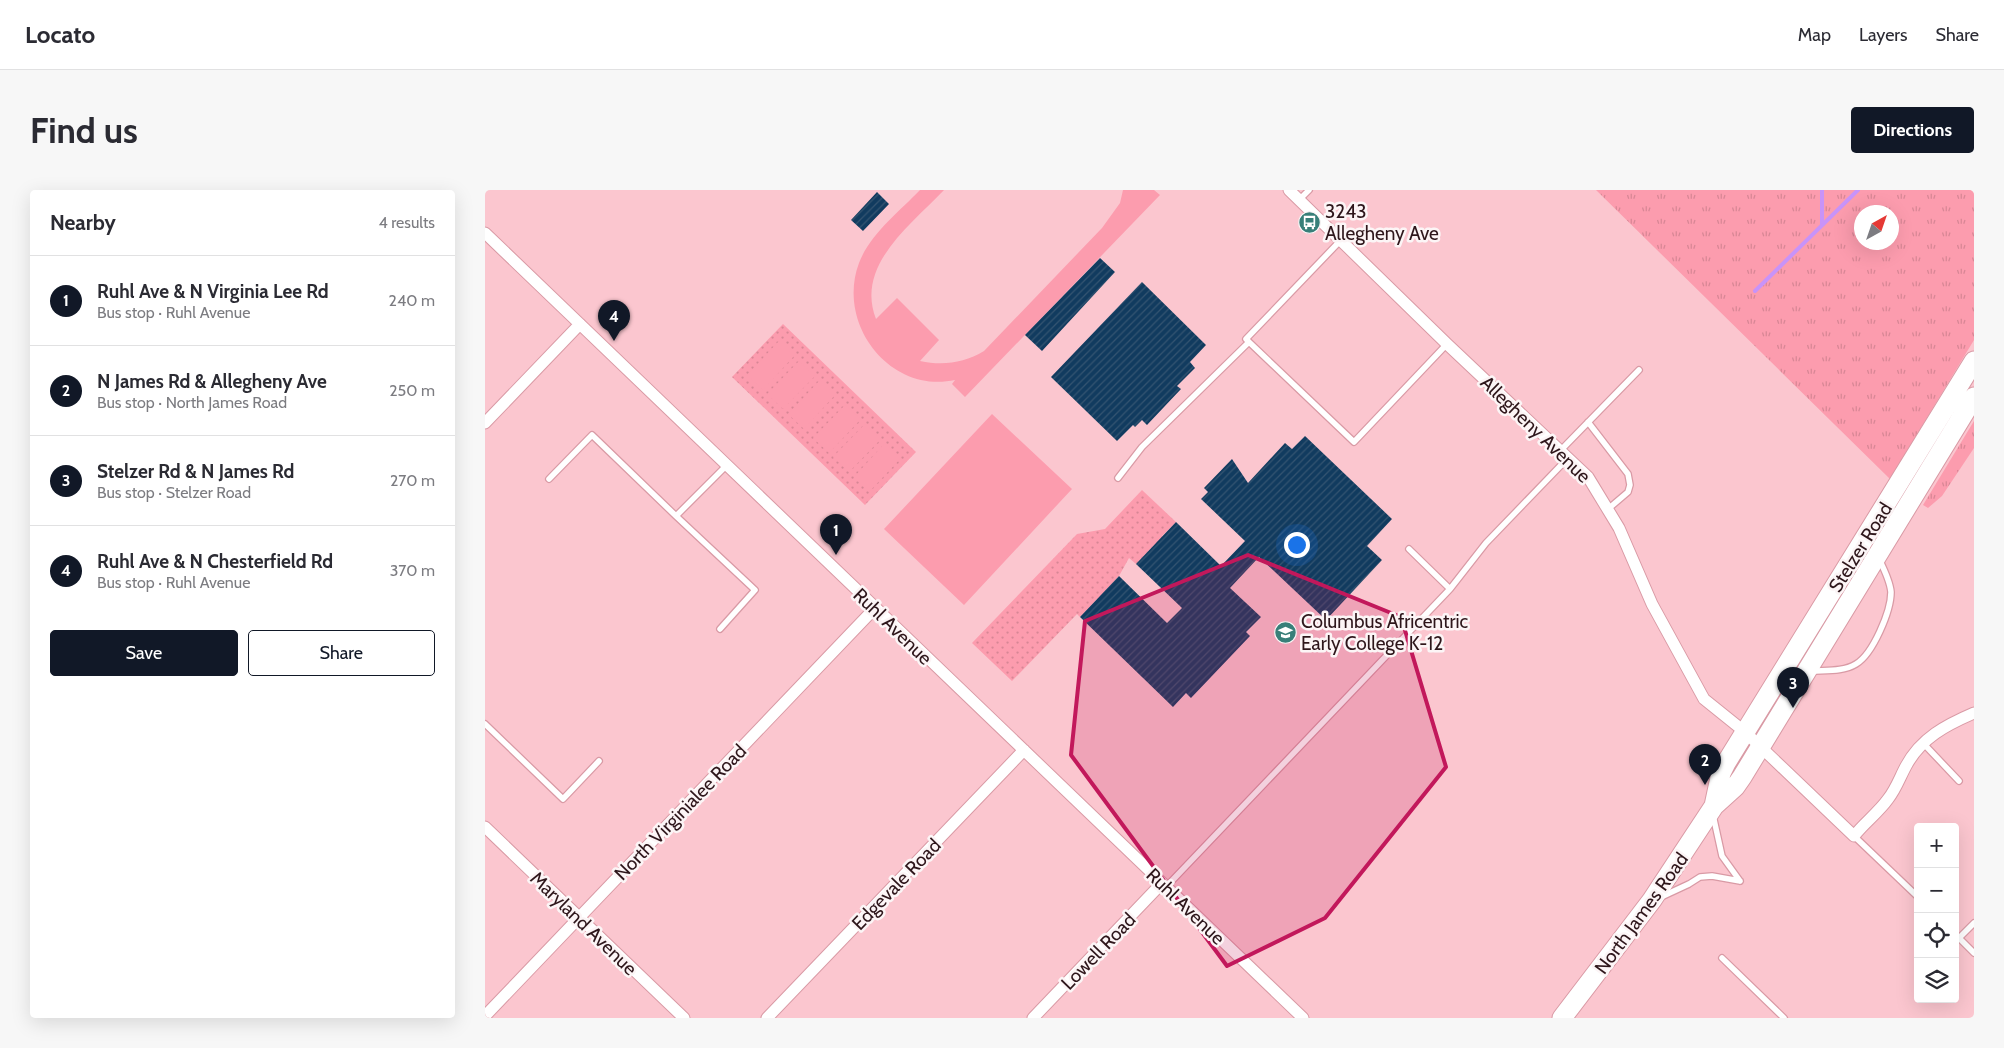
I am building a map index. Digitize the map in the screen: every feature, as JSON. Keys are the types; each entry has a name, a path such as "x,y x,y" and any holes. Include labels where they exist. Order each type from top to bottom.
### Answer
{"main road":[{"name":"Stelzer Road","path":"1745,732 1974,361"},
{"name":"Stelzer Road","path":"1760,747 1974,397"},
{"name":"North James Road","path":"1713,808 1721,773 1745,732"},
{"name":"North James Road","path":"1562,1018 1652,900 1713,808 1735,787 1760,747"}],"street":[{"name":"Allegheny Avenue","path":"1289,190 1447,344 1588,477 1619,528 1652,604 1704,699 1745,732"},
{"name":"Ruhl Avenue","path":"485,232 726,466 1164,885 1290,1014 1303,1018"},
{"path":"485,423 580,324"},
{"name":"North Virginialee Road","path":"485,1016 875,608"},
{"path":"1745,732 1854,836 1887,800 1905,766 1923,743 1944,727 1974,713"},
{"name":"Edgevale Road","path":"767,1018 1024,750"},
{"name":"Maryland Avenue","path":"485,827 684,1018"},
{"name":"Lowell Road","path":"1033,1018 1164,885"}],"lane":[{"path":"1299,200 1309,190"},
{"path":"1341,240 1246,340 1354,442 1447,344"},
{"path":"1118,478 1160,429 1249,342"},
{"path":"1164,885 1451,589 1486,543 1564,455 1588,422 1639,370"},
{"path":"1588,422 1628,474 1630,480 1628,492 1608,509"},
{"path":"549,479 592,435 755,590 719,629"},
{"path":"676,516 726,466"},
{"path":"1409,549 1451,589"},
{"path":"1806,672 1842,669 1858,663 1877,639 1889,608 1891,591 1878,555"},
{"path":"485,724 563,799 599,761"},
{"path":"1923,743 1959,781"},
{"path":"1652,900 1689,884 1700,877 1712,876 1740,881 1722,856 1713,808"},
{"path":"1854,836 1914,894"},
{"path":"1959,935 1974,924"},
{"path":"1959,938 1974,952"},
{"path":"1722,958 1784,1018"}],"highlighted area":[{"path":"1248,555 1401,617 1446,767 1325,918 1227,966 1071,755 1085,621"}],"green space":[{"path":"920,190 944,190 902,232 890,247 873,281 872,299 876,319 897,298 939,340 920,361 937,363 961,361 984,351 1102,228 1120,203 1123,190 1154,190 1160,195 965,397 952,384 955,380 931,381 909,376 890,365 874,350 862,331 855,309 854,286 859,263 864,252 886,224"},
{"path":"1596,190 1974,190 1974,340 1890,479"},
{"path":"783,324 916,452 865,505 732,377"},
{"path":"779,341 794,356 763,390 747,375"},
{"path":"799,361 815,376 783,409 767,394"},
{"path":"820,380 835,395 804,429 788,414"},
{"path":"845,405 861,419 829,453 813,438"},
{"path":"992,414 1072,489 964,605 884,529"},
{"path":"1974,421 1974,448 1942,496 1928,508 1923,505"},
{"path":"865,424 881,439 849,472 833,457"},
{"path":"885,443 901,458 869,492 854,477"},
{"path":"1142,490 1176,522 1162,536 1172,546 1154,545 1136,564 1129,558 1119,576 1106,590 1116,600 1097,599 1080,617 1077,614 1012,681 972,643 1077,534 1105,529"}],"building":[{"path":"877,192 889,204 863,231 851,220"},
{"path":"1100,258 1115,272 1042,351 1025,335"},
{"path":"1142,282 1206,345 1190,362 1195,368 1177,386 1181,389 1147,425 1142,420 1135,427 1133,425 1117,441 1051,377"},
{"path":"1305,436 1392,519 1367,546 1382,560 1326,620 1259,557 1230,588 1261,617 1246,632 1250,636 1191,698 1186,693 1173,707 1080,617 1119,576 1167,623 1182,608 1136,564 1176,522 1221,566 1245,541 1201,499 1208,492 1204,488 1232,459 1248,483 1285,443 1292,449"}],"waterway":[{"path":"1822,190 1822,225"},
{"path":"1755,291 1858,190"}],"place":[{"name":"3243 Allegheny Ave","path":"1309,222"},
{"name":"Ruhl Ave & N Chesterfield Rd","path":"614,341"},
{"name":"Ruhl Ave & N Virginia Lee Rd","path":"836,555"},
{"name":"Columbus Africentric Early College K-12","path":"1285,632"},
{"name":"Stelzer Rd & N James Rd","path":"1793,708"},
{"name":"N James Rd & Allegheny Ave","path":"1705,785"}]}
